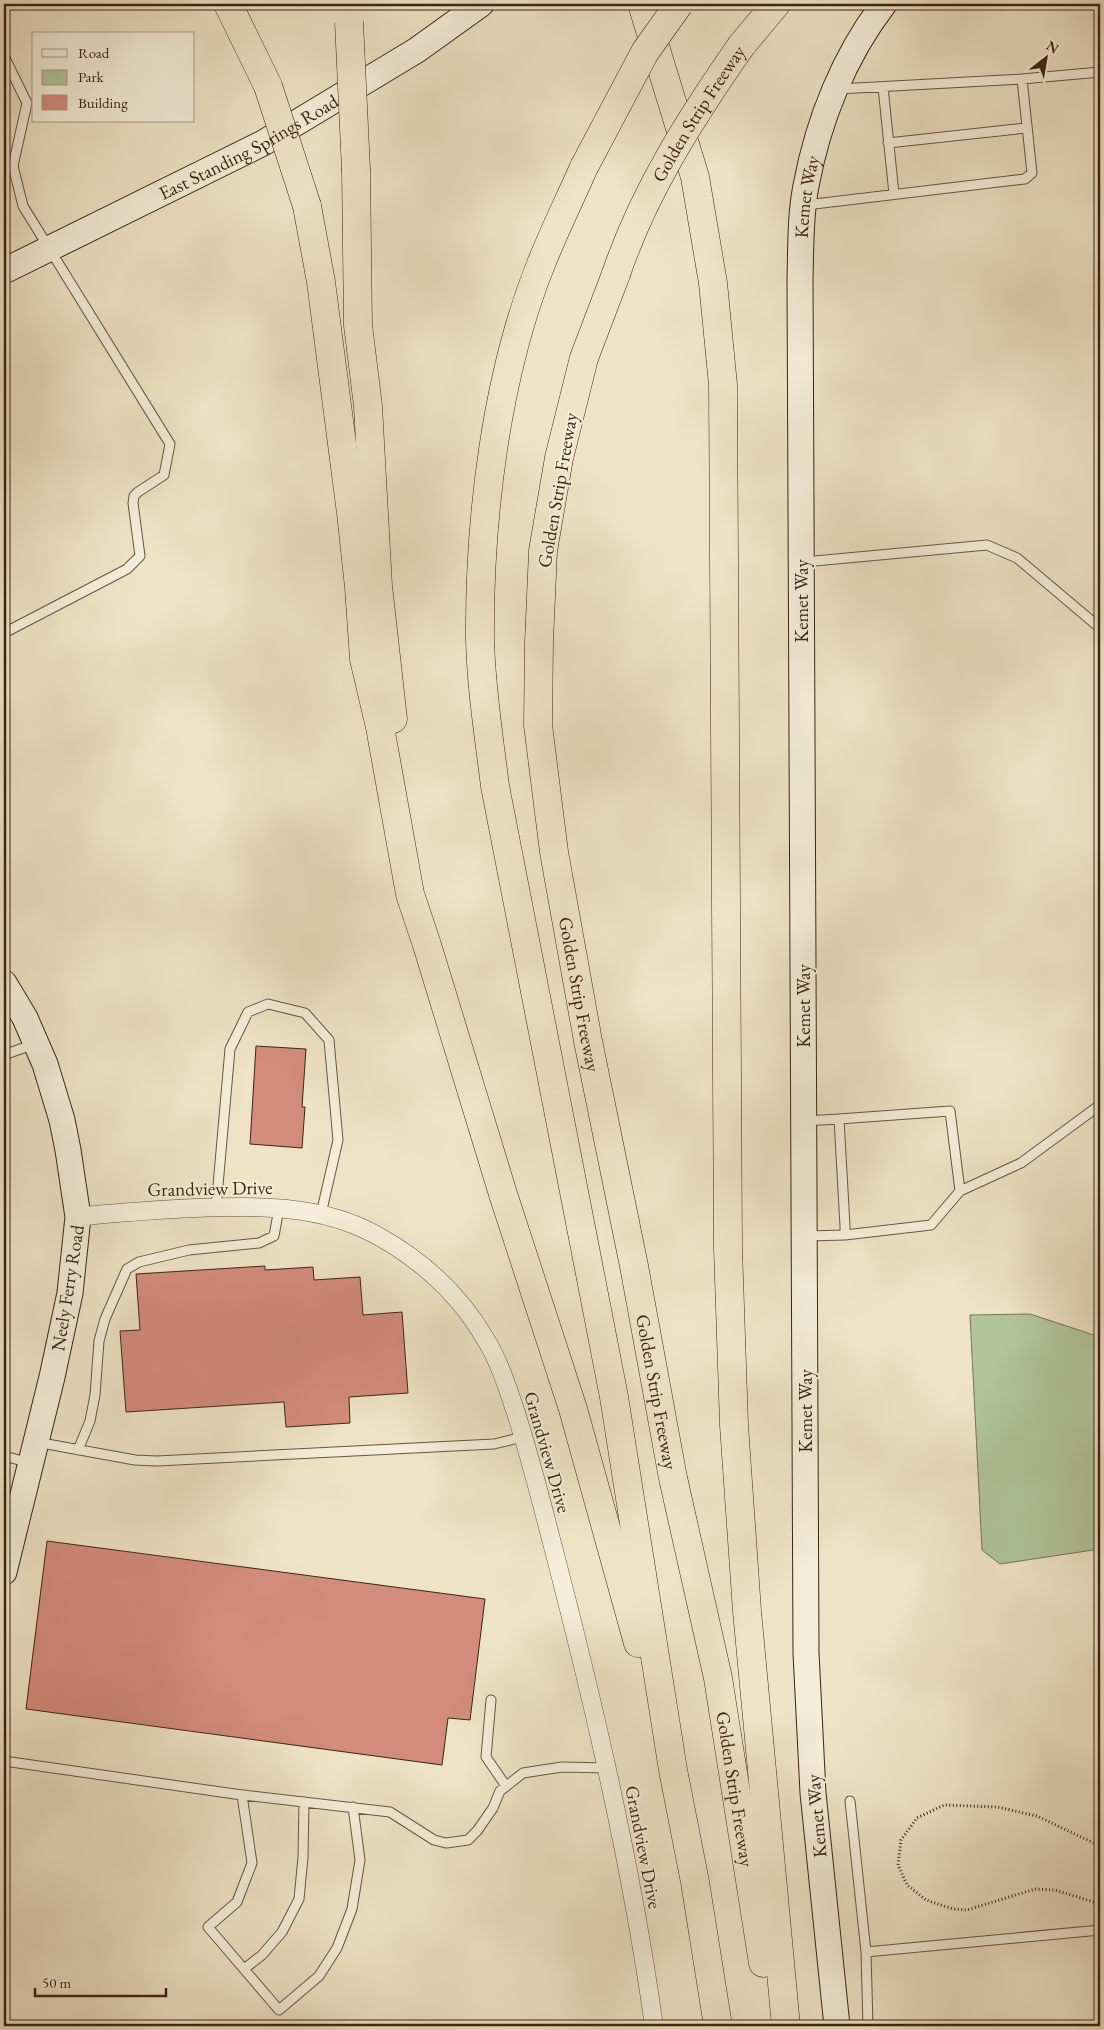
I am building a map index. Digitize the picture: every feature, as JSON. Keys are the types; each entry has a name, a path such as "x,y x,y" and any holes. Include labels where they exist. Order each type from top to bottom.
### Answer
{"highway":[{"path":"228,4 268,86 307,206 320,282 351,513 364,659 380,727 410,894 503,1194 573,1409 673,1770"},
{"path":"679,4 645,52 584,167 541,264 526,306 508,373 486,502 481,576 480,641 495,786 614,1397 673,1770 695,1882 718,2026"},
{"name":"Golden Strip Freeway","path":"774,2026 718,1678 673,1478 634,1266 588,1041 554,852 538,725 539,642 544,551 559,458 584,358 624,250 651,191 697,109 741,46 776,4"},
{"path":"642,10 694,177 713,283 723,385 728,1238 734,1425 747,1611 786,2026"},
{"path":"349,13 356,170 358,325 368,406 378,586 410,894"}],"street":[{"name":"East Standing Springs Road","path":"4,271 263,143 417,50 481,4"},
{"name":"Kemet Way","path":"837,2026 814,1801 806,1653 800,278 805,187 817,137 851,54 884,4"},
{"name":"Neely Ferry Road","path":"4,983 24,1018 45,1064 62,1120 78,1217 70,1293 4,1572"},
{"name":"Grandview Drive","path":"78,1217 120,1211 216,1208 279,1208 321,1214 354,1224 399,1248 421,1264 456,1297 471,1316 495,1355 523,1436 572,1618 607,1768 629,1880 654,2026"}],"lane":[{"path":"4,56 27,103 14,166 23,206 170,444 164,475 134,496 133,503 140,556 127,569 4,633"},
{"path":"836,89 883,88 1100,72"},
{"path":"803,205 1025,179 1032,173 1022,79"},
{"path":"883,88 894,194"},
{"path":"888,143 1026,128"},
{"path":"801,562 986,545 1017,558 1100,628"},
{"path":"216,1208 230,1049 248,1012 268,1004 305,1013 330,1040 338,1140 321,1214"},
{"path":"4,1055 36,1044"},
{"path":"804,1236 845,1235 931,1225 960,1191 1021,1163 1100,1105"},
{"path":"804,1121 950,1110 960,1191"},
{"path":"840,1119 845,1235"},
{"path":"78,1450 90,1421 95,1395 96,1356 103,1326 126,1269 139,1262 189,1250 259,1243 274,1236 279,1208"},
{"path":"4,1456 78,1450 135,1460 157,1461 494,1444 523,1436"},
{"path":"491,1700 486,1757 506,1786"},
{"path":"4,1761 242,1795 394,1813 434,1840 446,1843 468,1840 477,1831 493,1808 500,1791 523,1774 562,1767 607,1768"},
{"path":"242,1795 252,1864 236,1902 208,1927 279,2010 319,1976 336,1948 352,1909 360,1860 353,1807"},
{"path":"850,1801 866,1952 868,2026"},
{"path":"244,1969 262,1955 282,1932 299,1899 303,1857 304,1802"},
{"path":"866,1952 1100,1930"}],"path":[{"path":"1100,1846 1037,1816 997,1807 944,1805 917,1818 901,1840 898,1864 907,1885 926,1900 953,1909 967,1910 1035,1889 1055,1890 1094,1902 1100,1900"}],"green space":[{"path":"1030,1314 1100,1337 1100,1549 1000,1564 982,1550 970,1315"}],"building":[{"path":"256,1046 306,1049 302,1107 305,1107 302,1148 250,1144"},
{"path":"265,1266 265,1270 313,1267 314,1280 360,1277 363,1315 402,1312 408,1393 349,1397 350,1423 286,1427 284,1402 126,1412 120,1331 140,1330 136,1274"},
{"path":"47,1541 485,1599 470,1720 448,1718 442,1765 26,1709"}]}
